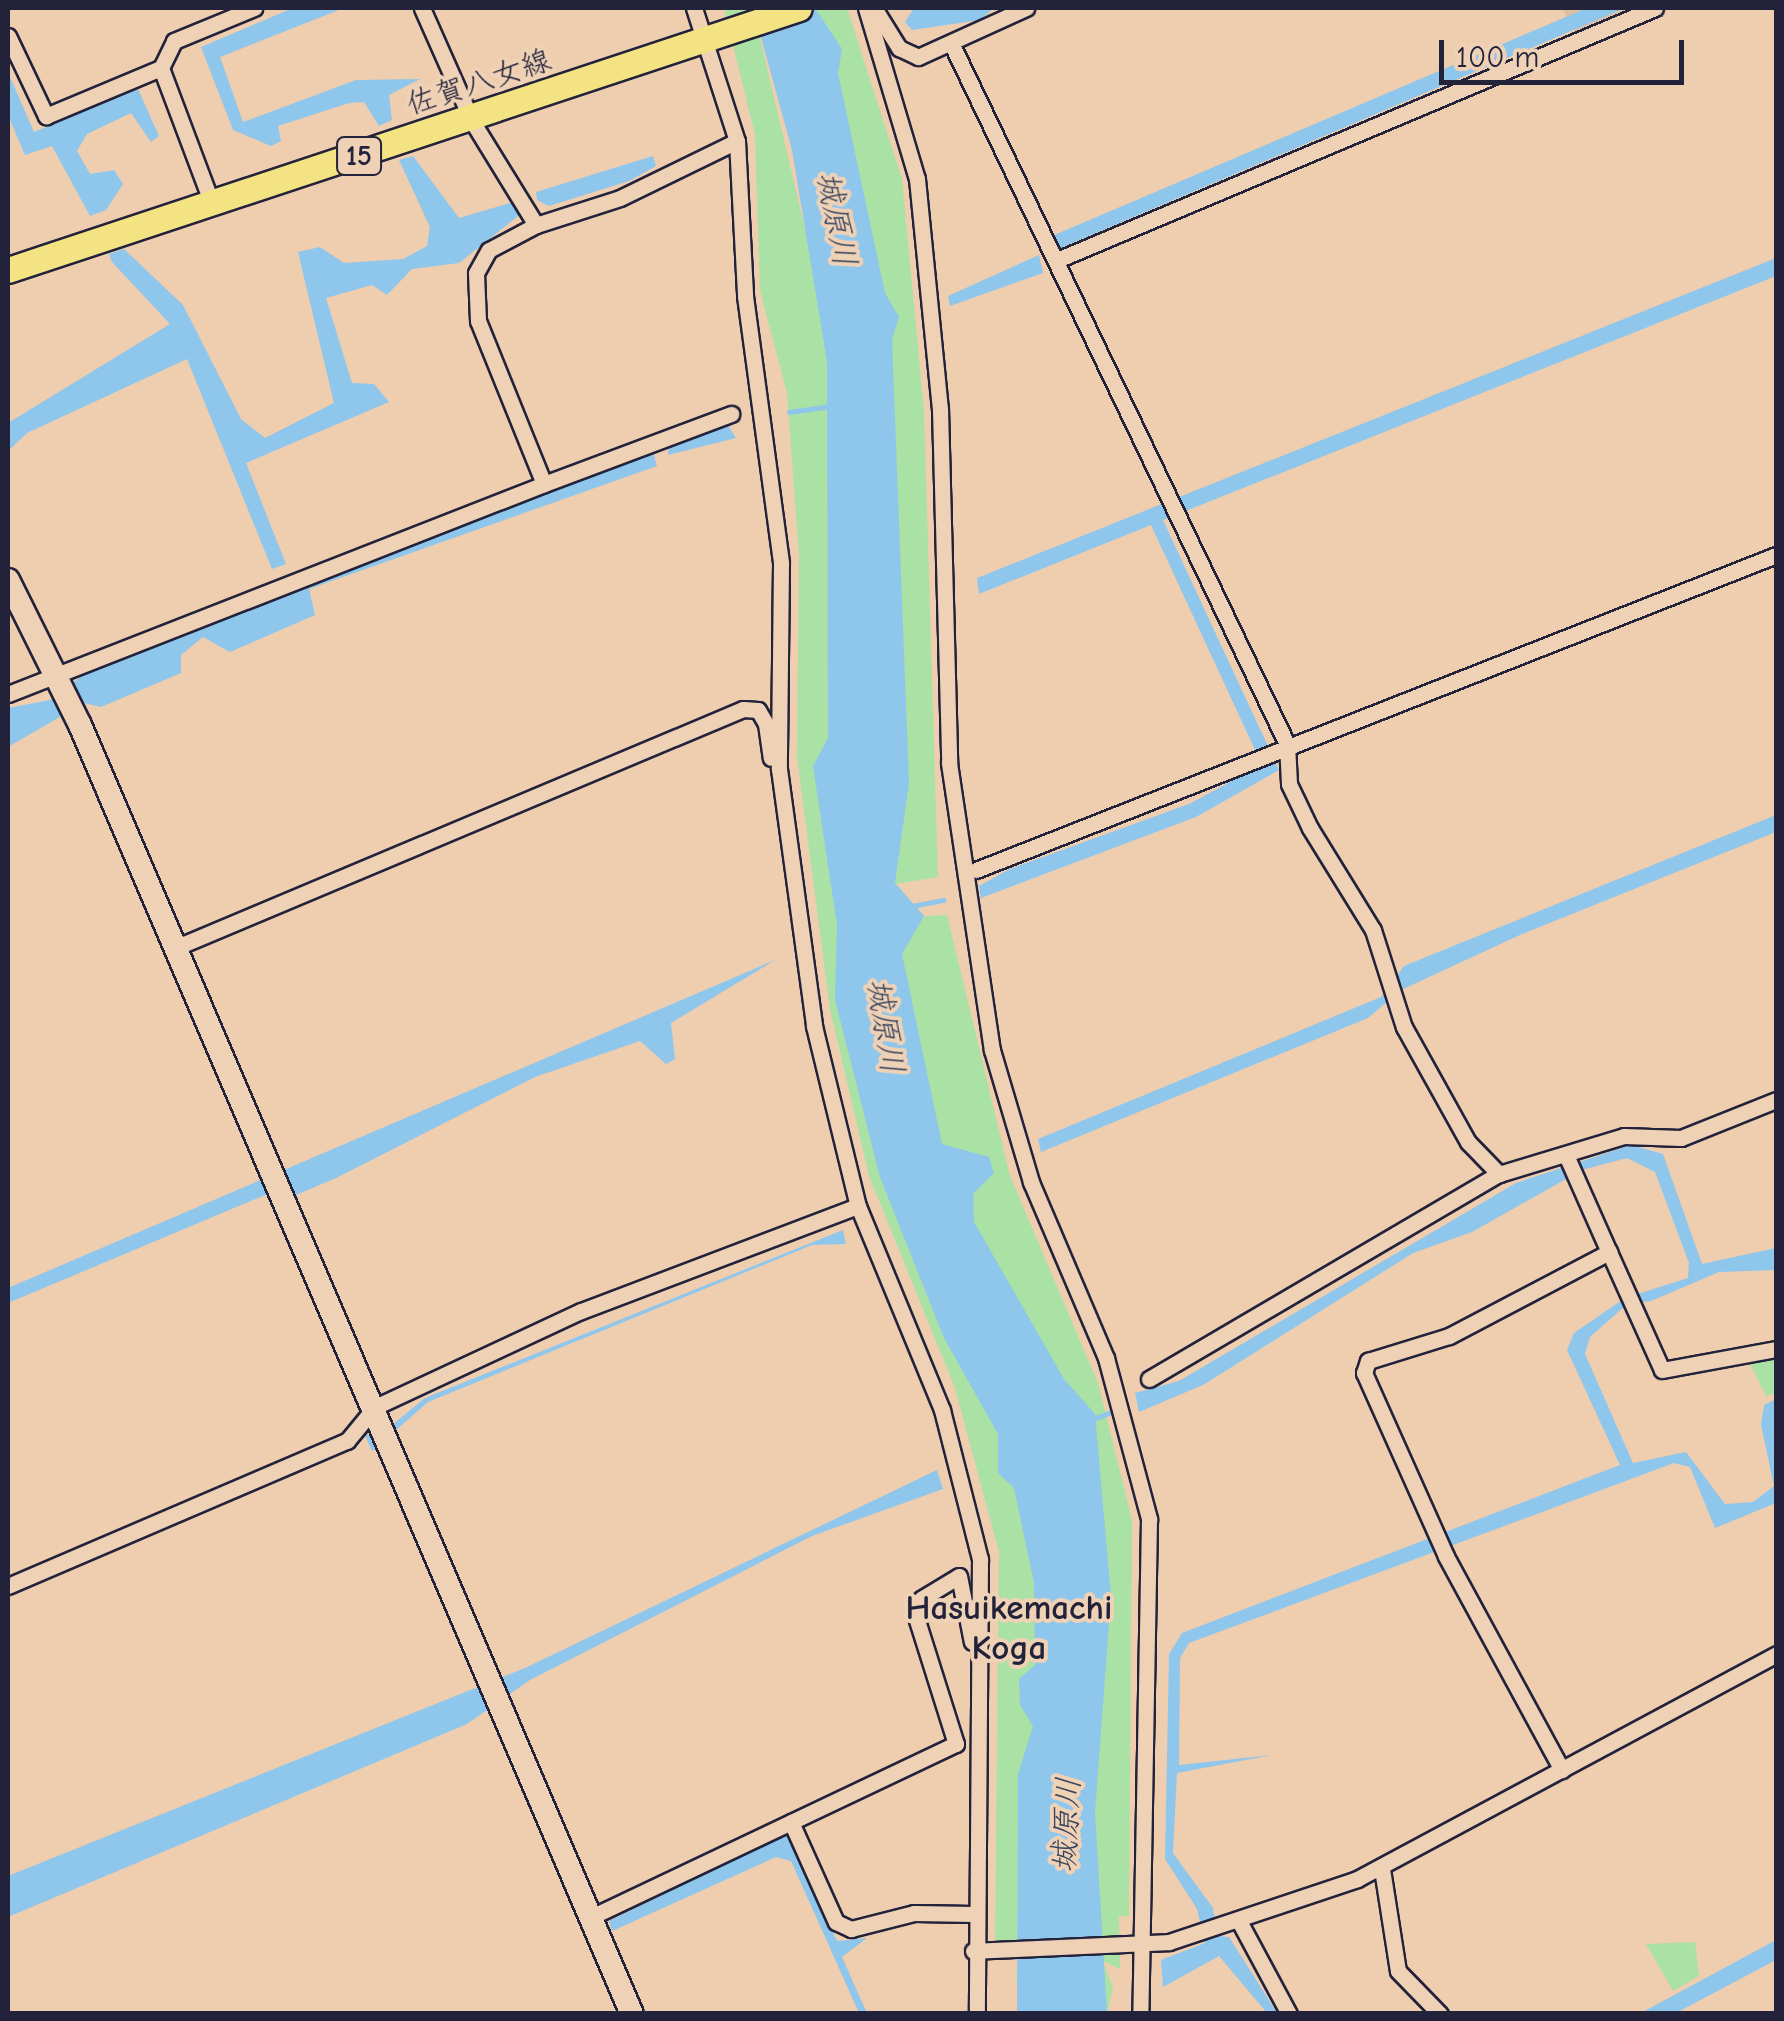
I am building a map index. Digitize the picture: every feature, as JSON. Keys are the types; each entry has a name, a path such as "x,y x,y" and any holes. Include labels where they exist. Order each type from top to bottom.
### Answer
{"main road":[{"name":"佐賀八女線","path":"8,270 472,121 799,8"}],"street":[{"path":"8,36 46,116 161,68 174,41 254,8"},
{"path":"422,8 472,121 536,225"},
{"path":"694,8 726,86 738,141 745,296 781,564 779,769 814,1026 858,1206 970,1499 980,1659 974,1914 978,2014"},
{"path":"866,8 917,179 940,410 949,763 985,1012 1031,1182 1106,1358 1149,1519 1140,2012"},
{"path":"874,8 899,48 918,57 953,47 1026,8"},
{"path":"1057,260 1655,8"},
{"path":"953,47 1057,260 1280,746 1289,784 1357,898 1393,1000 1468,1142 1499,1174"},
{"path":"161,68 211,202"},
{"path":"544,484 478,321 476,272 489,250 536,225 620,198 738,141"},
{"path":"8,694 59,679 544,484 731,414"},
{"path":"976,870 1280,746 1776,555"},
{"path":"8,580 59,679 177,947 632,2014"},
{"path":"177,947 743,709 758,710 779,769"},
{"path":"1149,1379 1499,1174 1571,1165 1624,1136 1682,1138 1776,1100"},
{"path":"1571,1165 1662,1370 1776,1348"},
{"path":"8,1586 382,1425 581,1311 858,1206"},
{"path":"1562,1770 1434,1533 1364,1373 1368,1361 1449,1336 1609,1252"},
{"path":"591,1916 956,1744 915,1614 922,1599 959,1576 980,1659"},
{"path":"977,1950 1141,1945 1239,1921 1382,1869 1776,1654"},
{"path":"791,1822 836,1922 851,1929 914,1914 974,1914"},
{"path":"1382,1869 1398,1971 1440,2014"},
{"path":"1239,1921 1289,2014"},
{"path":"970,2014 977,1988"}],"shaded area":[{"path":"1562,8 1667,8 1580,43"}],"green space":[{"path":"724,8 753,8 838,369 838,835 1027,1477 1048,1582 1017,1996 1017,1940 995,1940 999,1552 955,1388 869,1176 830,1009 797,757 799,555 787,393 760,291 755,135"},
{"path":"803,8 847,8 902,179 924,411 938,877 896,884 924,916 947,915 1010,1176 1098,1383 1132,1520 1129,1916 1119,1916 1120,1969 1103,1961 1113,1988 1107,2013 1092,1964 1062,1392 946,1173 888,886 868,266"},
{"path":"1776,1354 1776,1393 1766,1396 1748,1360"},
{"path":"1695,1942 1699,1976 1673,1991 1646,1944"}],"water":[{"path":"293,8 344,8 220,57 243,122 356,80 420,79 389,95 392,120 379,126 364,102 349,103 278,126 281,141 271,146 233,130 201,47"},
{"name":"城原川","path":"753,8 815,8 842,49 838,73 885,293 899,317 892,339 909,783 895,883 924,916 902,954 942,1144 989,1157 994,1173 973,1194 974,1222 1064,1379 1095,1414 1111,1596 1095,1813 1107,2013 1017,2013 1018,1774 1033,1726 1020,1705 1019,1679 1035,1665 1034,1583 1014,1488 998,1473 998,1434 944,1338 880,1177 835,1000 837,925 813,766 828,738 827,362 792,150"},
{"path":"914,8 994,8 980,20 912,30 905,22"},
{"path":"1587,8 1625,8 1058,249 1052,236"},
{"path":"8,72 34,132 138,89 159,136 151,142 131,113 87,134 77,151 90,174 114,170 123,184 106,210 90,216 52,146 25,155 8,115"},
{"path":"413,156 459,218 513,202 522,213 459,263 412,269 387,295 372,285 326,298 352,383 374,384 389,402 246,463 286,564 272,569 187,359 27,433 8,451 8,423 170,324 112,262 109,254 124,249 183,305 241,419 265,438 334,403 298,252 320,247 344,263 403,259 427,246 430,227 399,160"},
{"path":"653,156 656,166 629,181 549,206 537,200 536,192"},
{"path":"1039,255 1043,273 950,306 948,296"},
{"path":"1776,258 1776,276 1163,520 1279,770 1196,817 981,898 979,886 1010,869 1189,804 1262,765 1151,525 979,594 977,578"},
{"path":"728,425 736,438 668,455 669,446"},
{"path":"653,452 657,466 309,589 315,615 230,652 203,637 181,655 181,673 101,707 84,703 8,747 8,708 50,700 87,672 286,586"},
{"path":"1776,815 1776,832 1522,934 1401,990 1368,1018 1041,1152 1038,1139 1381,997 1404,966"},
{"path":"775,960 671,1023 675,1059 666,1064 640,1041 535,1077 336,1178 296,1195 289,1185 8,1303 8,1288"},
{"path":"1631,1145 1663,1154 1702,1264 1776,1248 1776,1270 1719,1272 1651,1301 1627,1304 1590,1337 1585,1354 1633,1463 1686,1452 1725,1504 1753,1502 1774,1486 1761,1425 1764,1405 1776,1399 1776,1503 1715,1528 1690,1467 1674,1463 1189,1643 1180,1658 1179,1765 1272,1755 1177,1773 1173,1853 1213,1908 1218,1936 1229,1937 1277,2013 1267,2013 1219,1956 1163,1987 1161,1960 1205,1943 1197,1909 1165,1859 1169,1654 1182,1633 1620,1465 1567,1350 1574,1333 1625,1298 1688,1278 1689,1263 1655,1172 1627,1158 1582,1170 1472,1232 1413,1253 1203,1385 1139,1412 1135,1393 1179,1381 1516,1183"},
{"path":"843,1230 846,1244 812,1245 428,1402 372,1451 364,1433 375,1439 425,1398"},
{"path":"937,1470 943,1489 812,1536 530,1680 467,1724 8,1917 8,1876 525,1668"},
{"path":"788,1833 837,1941 867,1938 842,1957 867,2013 859,2013 791,1861 776,1857 612,1931 609,1921"},
{"path":"1776,1940 1776,1960 1676,2013 1641,2013"}],"waterway":[{"path":"789,412 831,406"},
{"path":"912,906 943,900"},
{"path":"1093,1419 1109,1413"}],"district":[{"name":"Hasuikemachi Koga","path":"1009,1628"}]}
